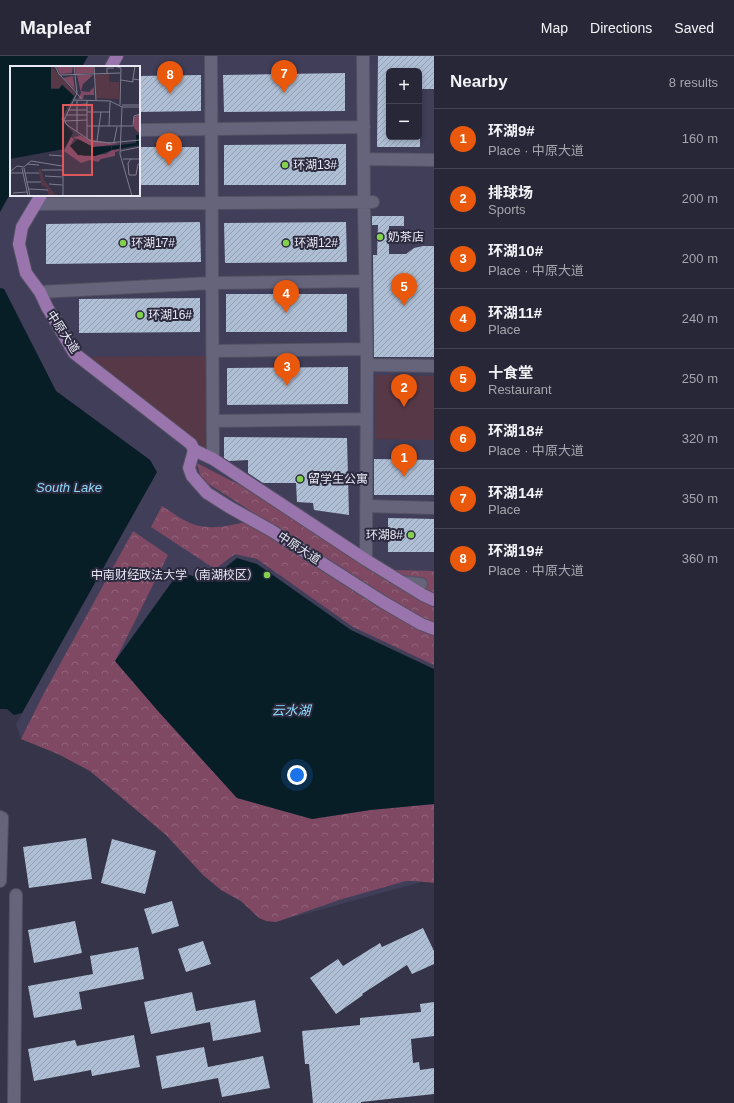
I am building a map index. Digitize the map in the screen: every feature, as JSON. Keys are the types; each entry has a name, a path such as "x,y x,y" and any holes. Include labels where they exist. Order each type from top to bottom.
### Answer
{"main road":[{"path":"112,66 117,56"},
{"name":"中原大道","path":"39,200 22,227 19,244 26,273 40,292 74,353 191,444 194,450 213,458 366,560 423,595 434,600"},
{"name":"中原大道","path":"194,450 189,468 192,476 207,493 272,531 383,602 434,630"}],"street":[{"path":"211,56 213,458"},
{"path":"363,56 364,159 368,202 365,281 366,560"},
{"path":"140,130 364,127"},
{"path":"364,159 434,160"},
{"path":"39,200 212,204 368,202"},
{"path":"40,292 212,283 365,281"},
{"path":"213,351 366,349"},
{"path":"366,365 434,366"},
{"path":"213,421 366,419"},
{"path":"366,506 434,508"},
{"path":"402,582 421,584"},
{"path":"0,817 2,818 0,881"},
{"path":"14,1103 16,895"}],"shaded area":[{"name":"中南财经政法大学（南湖校区）","path":"88,56 434,56 434,883 425,881 276,922 221,890 203,875 166,835 90,771 58,754 21,739 16,724 157,472 150,460 56,391 4,289 0,288 0,212 10,194 10,196 140,196 140,66 83,66"},
{"path":"205,356 207,450 84,357"},
{"path":"375,375 434,376 434,440 375,439"}],"green space":[{"path":"197,463 263,497 370,567 394,570 434,571 434,624 415,617 201,479"},
{"path":"162,506 186,521 201,526 217,527 249,521 434,634 434,665 353,627 257,559 235,554 215,569 151,527"},
{"path":"133,531 168,555 115,661 237,798 312,819 370,810 434,804 434,883 406,881 339,900 276,922 266,921 259,918 241,901 221,890 203,875 166,835 90,771 58,754 21,739 43,695"}],"water":[{"path":"0,56 88,56 83,66 10,66 10,194 0,212"},
{"name":"South Lake","path":"0,288 4,289 56,391 150,460 157,472 22,713 14,715 7,709 0,709"},
{"name":"云水湖","path":"237,558 257,564 351,630 434,669 434,804 370,810 312,819 237,798 115,661 179,572 200,578 216,575"}],"building":[{"path":"378,56 434,56 434,89 422,89 422,68 386,68 386,140 420,140 420,147 377,147"},
{"path":"345,73 345,111 224,112 223,75"},
{"path":"201,75 201,111 140,112 140,76"},
{"name":"环湖13#","path":"346,144 346,185 224,185 224,145"},
{"path":"140,147 199,147 199,185 140,185"},
{"path":"372,216 404,216 404,226 389,226 389,254 406,254 414,248 434,246 434,357 374,357 373,255 377,255 378,225 372,225"},
{"name":"环湖17#","path":"200,222 201,262 46,264 46,224"},
{"name":"环湖12#","path":"346,222 347,262 225,263 224,223"},
{"path":"226,294 347,294 347,332 226,332"},
{"name":"环湖16#","path":"200,298 200,332 79,333 79,299"},
{"path":"348,367 348,404 227,405 227,368"},
{"name":"留学生公寓","path":"224,437 347,438 349,515 314,510 313,503 297,502 296,483 263,483 248,473 248,460 229,461 224,458"},
{"path":"374,459 434,460 434,495 374,495"},
{"name":"环湖8#","path":"388,518 434,519 434,552 388,552"},
{"path":"86,838 92,879 29,888 23,847"},
{"path":"112,839 156,851 145,894 101,883"},
{"path":"172,901 179,926 152,934 144,909"},
{"path":"75,921 82,953 34,963 28,930"},
{"path":"423,928 434,951 434,964 412,974 407,965 362,994 363,995 336,1014 310,978 338,959 343,966 380,943 382,947"},
{"path":"203,941 211,964 186,972 178,949"},
{"path":"138,947 144,979 79,992 82,1009 34,1018 28,986 93,974 90,956"},
{"path":"192,992 196,1011 255,1000 261,1032 213,1041 210,1022 151,1034 144,1002"},
{"path":"434,1002 434,1036 411,1039 413,1063 419,1062 420,1070 434,1068 434,1094 361,1103 313,1103 309,1064 305,1064 302,1031 360,1025 360,1018 421,1012 420,1004"},
{"path":"134,1035 140,1067 92,1076 91,1070 34,1081 28,1049 75,1040 77,1046"},
{"path":"204,1047 208,1067 263,1056 270,1088 222,1097 218,1078 162,1089 156,1056"}],"place":[{"name":"环湖14#","path":"284,93"},
{"name":"环湖19#","path":"170,94"},
{"name":"环湖13#","path":"285,165"},
{"name":"环湖18#","path":"169,166"},
{"name":"奶茶店","path":"380,237"},
{"name":"环湖17#","path":"123,243"},
{"name":"环湖12#","path":"286,243"},
{"name":"十食堂","path":"404,306"},
{"name":"环湖11#","path":"286,313"},
{"name":"环湖16#","path":"140,315"},
{"name":"环湖10#","path":"287,386"},
{"name":"排球场","path":"404,407"},
{"name":"环湖9#","path":"404,477"},
{"name":"留学生公寓","path":"300,479"},
{"name":"环湖8#","path":"411,535"},
{"name":"中南财经政法大学（南湖校区）","path":"267,575"}]}
